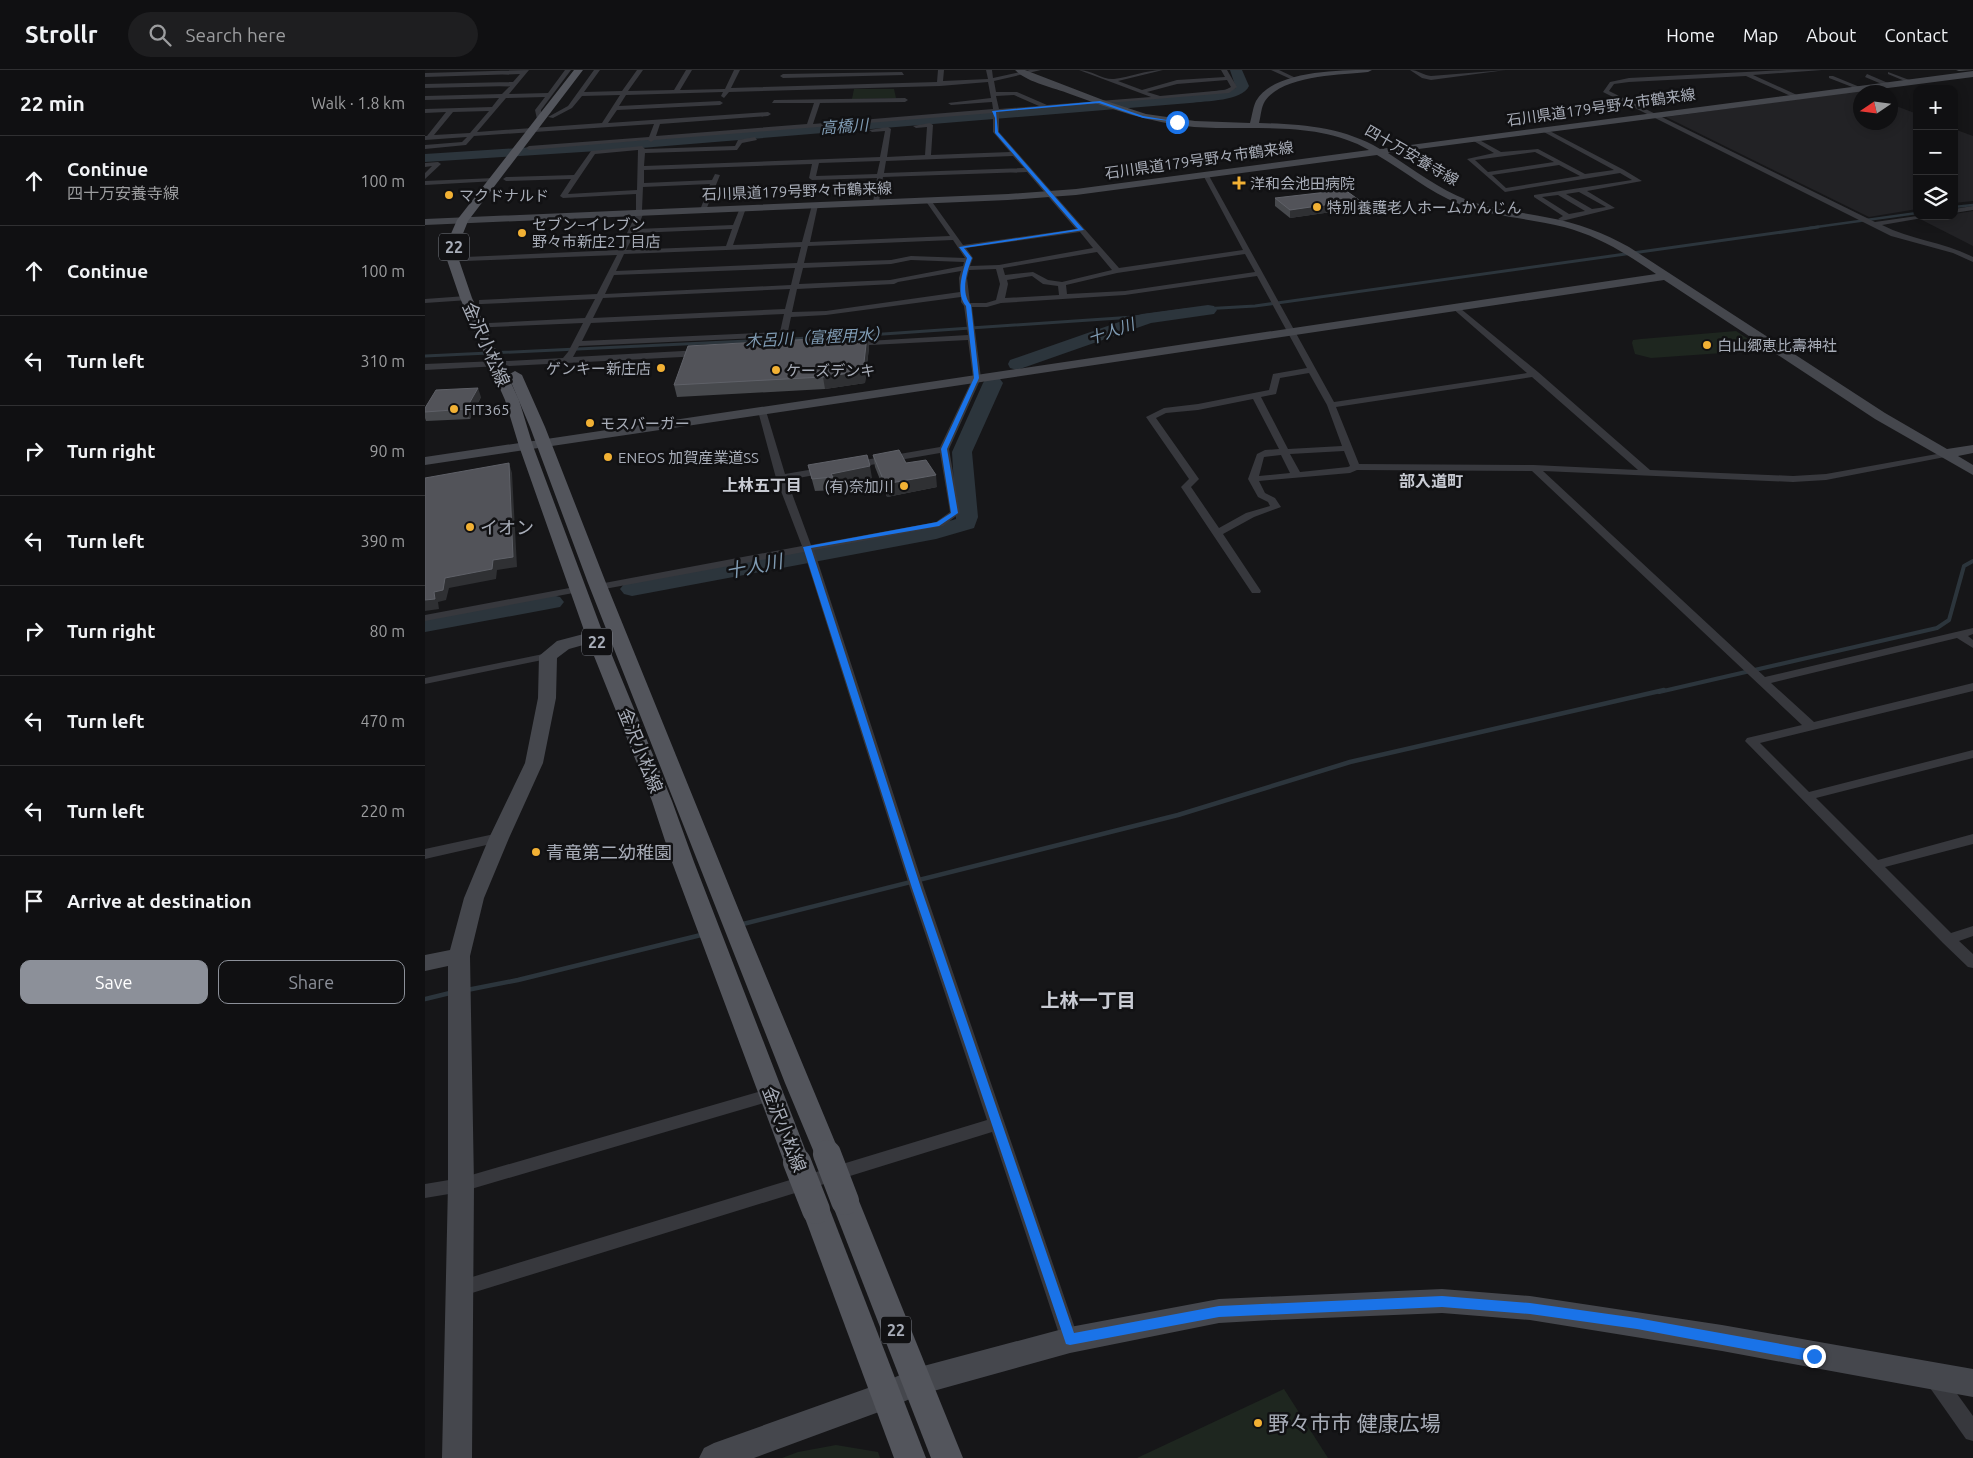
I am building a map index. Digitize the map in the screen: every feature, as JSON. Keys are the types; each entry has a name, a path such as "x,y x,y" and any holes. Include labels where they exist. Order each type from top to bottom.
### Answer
{"main road":[{"name":"金沢小松線","path":"579,70 523,151 500,180 463,220 456,236 453,260 466,298 500,356 545,443 723,930 772,1094 911,1458"},
{"name":"金沢小松線","path":"523,151 531,130 551,117 587,70"},
{"name":"金沢小松線","path":"494,329 471,278 465,259 469,239 476,220 500,180"},
{"name":"金沢小松線","path":"500,356 525,446 533,461 580,589 595,636 662,801 683,862 723,930 782,1050 827,1154 947,1458"}],"street":[{"path":"568,70 537,110 541,124 604,125 768,114"},
{"path":"551,117 570,107 597,70"},
{"path":"604,125 640,70"},
{"path":"676,91 689,70"},
{"path":"713,118 737,70"},
{"path":"941,70 941,84"},
{"path":"989,70 996,132 1117,271"},
{"path":"580,94 780,88 901,87 991,80 1038,70"},
{"path":"1082,70 1159,98"},
{"path":"1111,81 1146,71 1160,70"},
{"path":"523,151 909,118 995,114 1048,107 1106,105 1227,92 1234,87 1224,70"},
{"path":"1273,70 1297,80"},
{"path":"1254,126 1259,102 1278,87 1297,80 1369,70"},
{"path":"1413,70 1424,77 1431,78 1503,70"},
{"path":"1714,70 1725,75"},
{"path":"1819,70 1629,80 1610,84 1607,92 1894,234 1956,251 1973,260"},
{"path":"425,75 525,71"},
{"path":"425,147 464,144 525,71"},
{"path":"761,131 780,88 784,73 902,72 901,87 909,118"},
{"name":"四十万安養寺線","path":"1022,72 1106,105 1162,120 1195,124 1291,128 1333,133 1351,138 1380,151 1429,184 1463,202 1483,208 1558,223 1601,236 1633,253 1880,416 1973,470"},
{"path":"1746,74 1795,96"},
{"path":"1890,74 1909,81"},
{"name":"石川県道179号野々市鶴来線","path":"1879,85 1973,74"},
{"path":"1867,76 1886,84"},
{"path":"1140,92 1177,82 1230,78"},
{"path":"1831,78 1853,86"},
{"path":"425,86 515,84"},
{"name":"石川県道179号野々市鶴来線","path":"425,222 1049,194 1207,175 1853,89"},
{"path":"951,103 1015,93 1048,107"},
{"path":"425,98 550,95"},
{"path":"859,108 861,100"},
{"path":"774,102 905,100"},
{"path":"809,127 818,101"},
{"path":"614,108 720,103"},
{"path":"425,111 493,109"},
{"path":"427,138 451,110"},
{"path":"855,123 857,115"},
{"path":"651,140 658,122"},
{"path":"905,127 931,125 928,158"},
{"path":"868,130 896,128"},
{"path":"876,202 888,129"},
{"path":"427,138 531,130"},
{"path":"1514,189 1527,196 1536,196 1639,181 1544,130"},
{"path":"641,151 737,148 740,140 760,139"},
{"path":"1473,139 1499,154"},
{"path":"565,360 575,347 641,212 639,210 639,189 642,148 593,152 563,196 639,189 714,182"},
{"path":"1584,176 1536,150 1470,159 1505,190 1621,171"},
{"path":"640,168 1015,154"},
{"path":"816,161 812,178 1029,170"},
{"path":"1487,174 1561,163"},
{"path":"425,165 437,164 425,177"},
{"path":"703,210 722,164"},
{"path":"1207,175 1248,251 1258,274 1331,405 1355,467"},
{"path":"425,183 576,177"},
{"path":"1558,223 1568,216 1612,208 1581,190"},
{"path":"1560,193 1590,212"},
{"path":"1536,196 1568,216"},
{"path":"599,587 809,553 939,524 955,513 944,449 977,378 968,305 965,302 964,294 963,278 969,258 927,200"},
{"path":"791,348 781,348 793,288 815,205"},
{"path":"729,248 743,208"},
{"path":"1958,210 1973,208"},
{"path":"1872,223 1913,218"},
{"path":"633,231 737,227"},
{"path":"961,247 1081,230"},
{"path":"465,259 953,238"},
{"path":"611,273 891,262 911,258 999,268 1049,257 1097,250"},
{"path":"1003,278 1033,274 1045,282 1062,284 1089,276 1117,271 1248,251"},
{"path":"891,262 898,291"},
{"path":"494,329 588,320 826,313 898,291 915,278 968,264"},
{"path":"999,268 1004,284 1000,301"},
{"path":"968,305 987,305 1000,301 1063,296 1125,293 1258,274"},
{"path":"425,461 1666,276"},
{"path":"1062,284 1063,296"},
{"path":"482,302 793,288 964,294"},
{"path":"425,301 466,298"},
{"path":"1455,306 1647,472"},
{"path":"838,345 971,331"},
{"path":"575,347 783,338"},
{"path":"425,367 500,356 565,360 712,352"},
{"path":"1256,591 1186,487 1194,478 1151,417 1164,411 1273,392 1276,376 1313,370"},
{"path":"1331,405 1535,374"},
{"path":"1255,396 1297,476"},
{"path":"762,411 781,478 809,553 915,882 1070,1340"},
{"path":"1217,533 1250,515 1276,507 1272,500 1261,495 1253,479 1260,456 1265,453 1347,448"},
{"path":"781,478 944,449"},
{"path":"1253,479 1350,470 1355,467 1534,468 1793,479 1826,477 1973,449"},
{"path":"1534,468 1811,726"},
{"path":"425,618 580,589"},
{"path":"1761,679 1973,631"},
{"path":"1960,635 1973,645"},
{"path":"425,681 548,656 563,645 595,636"},
{"path":"457,1458 461,1185 459,956 474,898 499,838 534,763 547,698 548,656"},
{"path":"1973,686 1751,741 1973,963"},
{"path":"1808,796 1973,754"},
{"path":"425,854 499,838"},
{"path":"1876,865 1973,839"},
{"path":"1948,939 1973,931"},
{"path":"425,963 459,956"},
{"path":"425,1191 461,1185 772,1094"},
{"path":"459,1289 996,1124"},
{"path":"714,1458 887,1396 916,1382 1070,1340 1219,1312 1442,1301 1530,1308 1637,1324 1973,1383"},
{"path":"1933,1377 1973,1432"}],"shaded area":[{"path":"854,89 894,89 896,98 852,99"},
{"path":"1853,92 1853,130 1898,130 1898,107 1913,112 1913,210 1869,217 1666,117"},
{"path":"1958,130 1973,136 1973,201 1958,203"},
{"path":"1973,211 1973,246 1922,220 1958,220 1958,213"},
{"path":"1736,331 1765,350 1651,358 1635,354 1632,343 1633,340 1641,339"},
{"name":"野々市市 健康広場","path":"1284,1389 1328,1458 1137,1458"},
{"path":"836,1445 878,1452 880,1458 782,1458 798,1452"}],"building":[{"path":"1345,190 1359,200 1290,210 1275,198"},
{"name":"ケーズデンキ","path":"867,336 863,371 823,377 674,385 688,346"},
{"path":"478,388 466,409 425,412 425,408 436,390"},
{"path":"899,450 906,463 926,460 936,475 885,484 873,455"},
{"path":"867,455 870,466 831,474 833,477 812,479 808,465"},
{"name":"イオン","path":"509,463 513,557 493,560 492,569 445,578 443,590 434,592 435,599 425,600 425,478"}],"waterway":[{"name":"高橋川","path":"425,158 629,145 1190,99 1235,93 1241,90 1243,86 1236,70"},
{"path":"1958,207 1973,205"},
{"path":"1809,228 1913,214"},
{"name":"木呂川（富樫用水）","path":"425,356 854,336 1134,317 1185,310 1255,306 1818,227"},
{"name":"十人川","path":"1017,364 1148,318 1208,310"},
{"name":"十人川","path":"632,589 936,532 966,523 962,452 993,383"},
{"path":"1659,692 1937,628 1949,620 1964,566 1973,561"},
{"name":"十人川","path":"425,625 552,602"},
{"path":"739,925 1178,815 1350,762 1664,690"},
{"path":"467,990 518,980 705,934"},
{"path":"425,999 454,992"}],"place":[{"name":"洋和会池田病院","path":"1239,183"},
{"name":"マクドナルド","path":"449,195"},
{"name":"特別養護老人ホームかんじん","path":"1317,207"},
{"name":"セブン−イレブン 野々市新庄2丁目店","path":"522,233"},
{"name":"白山郷恵比壽神社","path":"1707,345"},
{"name":"ゲンキー新庄店","path":"661,368"},
{"name":"ケーズデンキ","path":"776,370"},
{"name":"FIT365","path":"454,409"},
{"name":"モスバーガー","path":"590,423"},
{"name":"ENEOS 加賀産業道SS","path":"608,457"},
{"name":"(有)奈加川","path":"904,486"},
{"name":"イオン","path":"470,527"},
{"name":"青竜第二幼稚園","path":"536,852"},
{"name":"野々市市 健康広場","path":"1258,1423"}],"district":[{"name":"部入道町","path":"1431,481"},
{"name":"上林五丁目","path":"762,485"},
{"name":"上林一丁目","path":"1088,1000"}],"route":[{"path":"1177,122 1143,117 1100,102 994,111 997,118 996,132 1081,230 961,247 969,258 963,278 977,378 944,449 955,513 939,524 807,547 917,888 1070,1340 1144,1324 1219,1312 1442,1301 1530,1308 1722,1338 1814,1356"}]}
